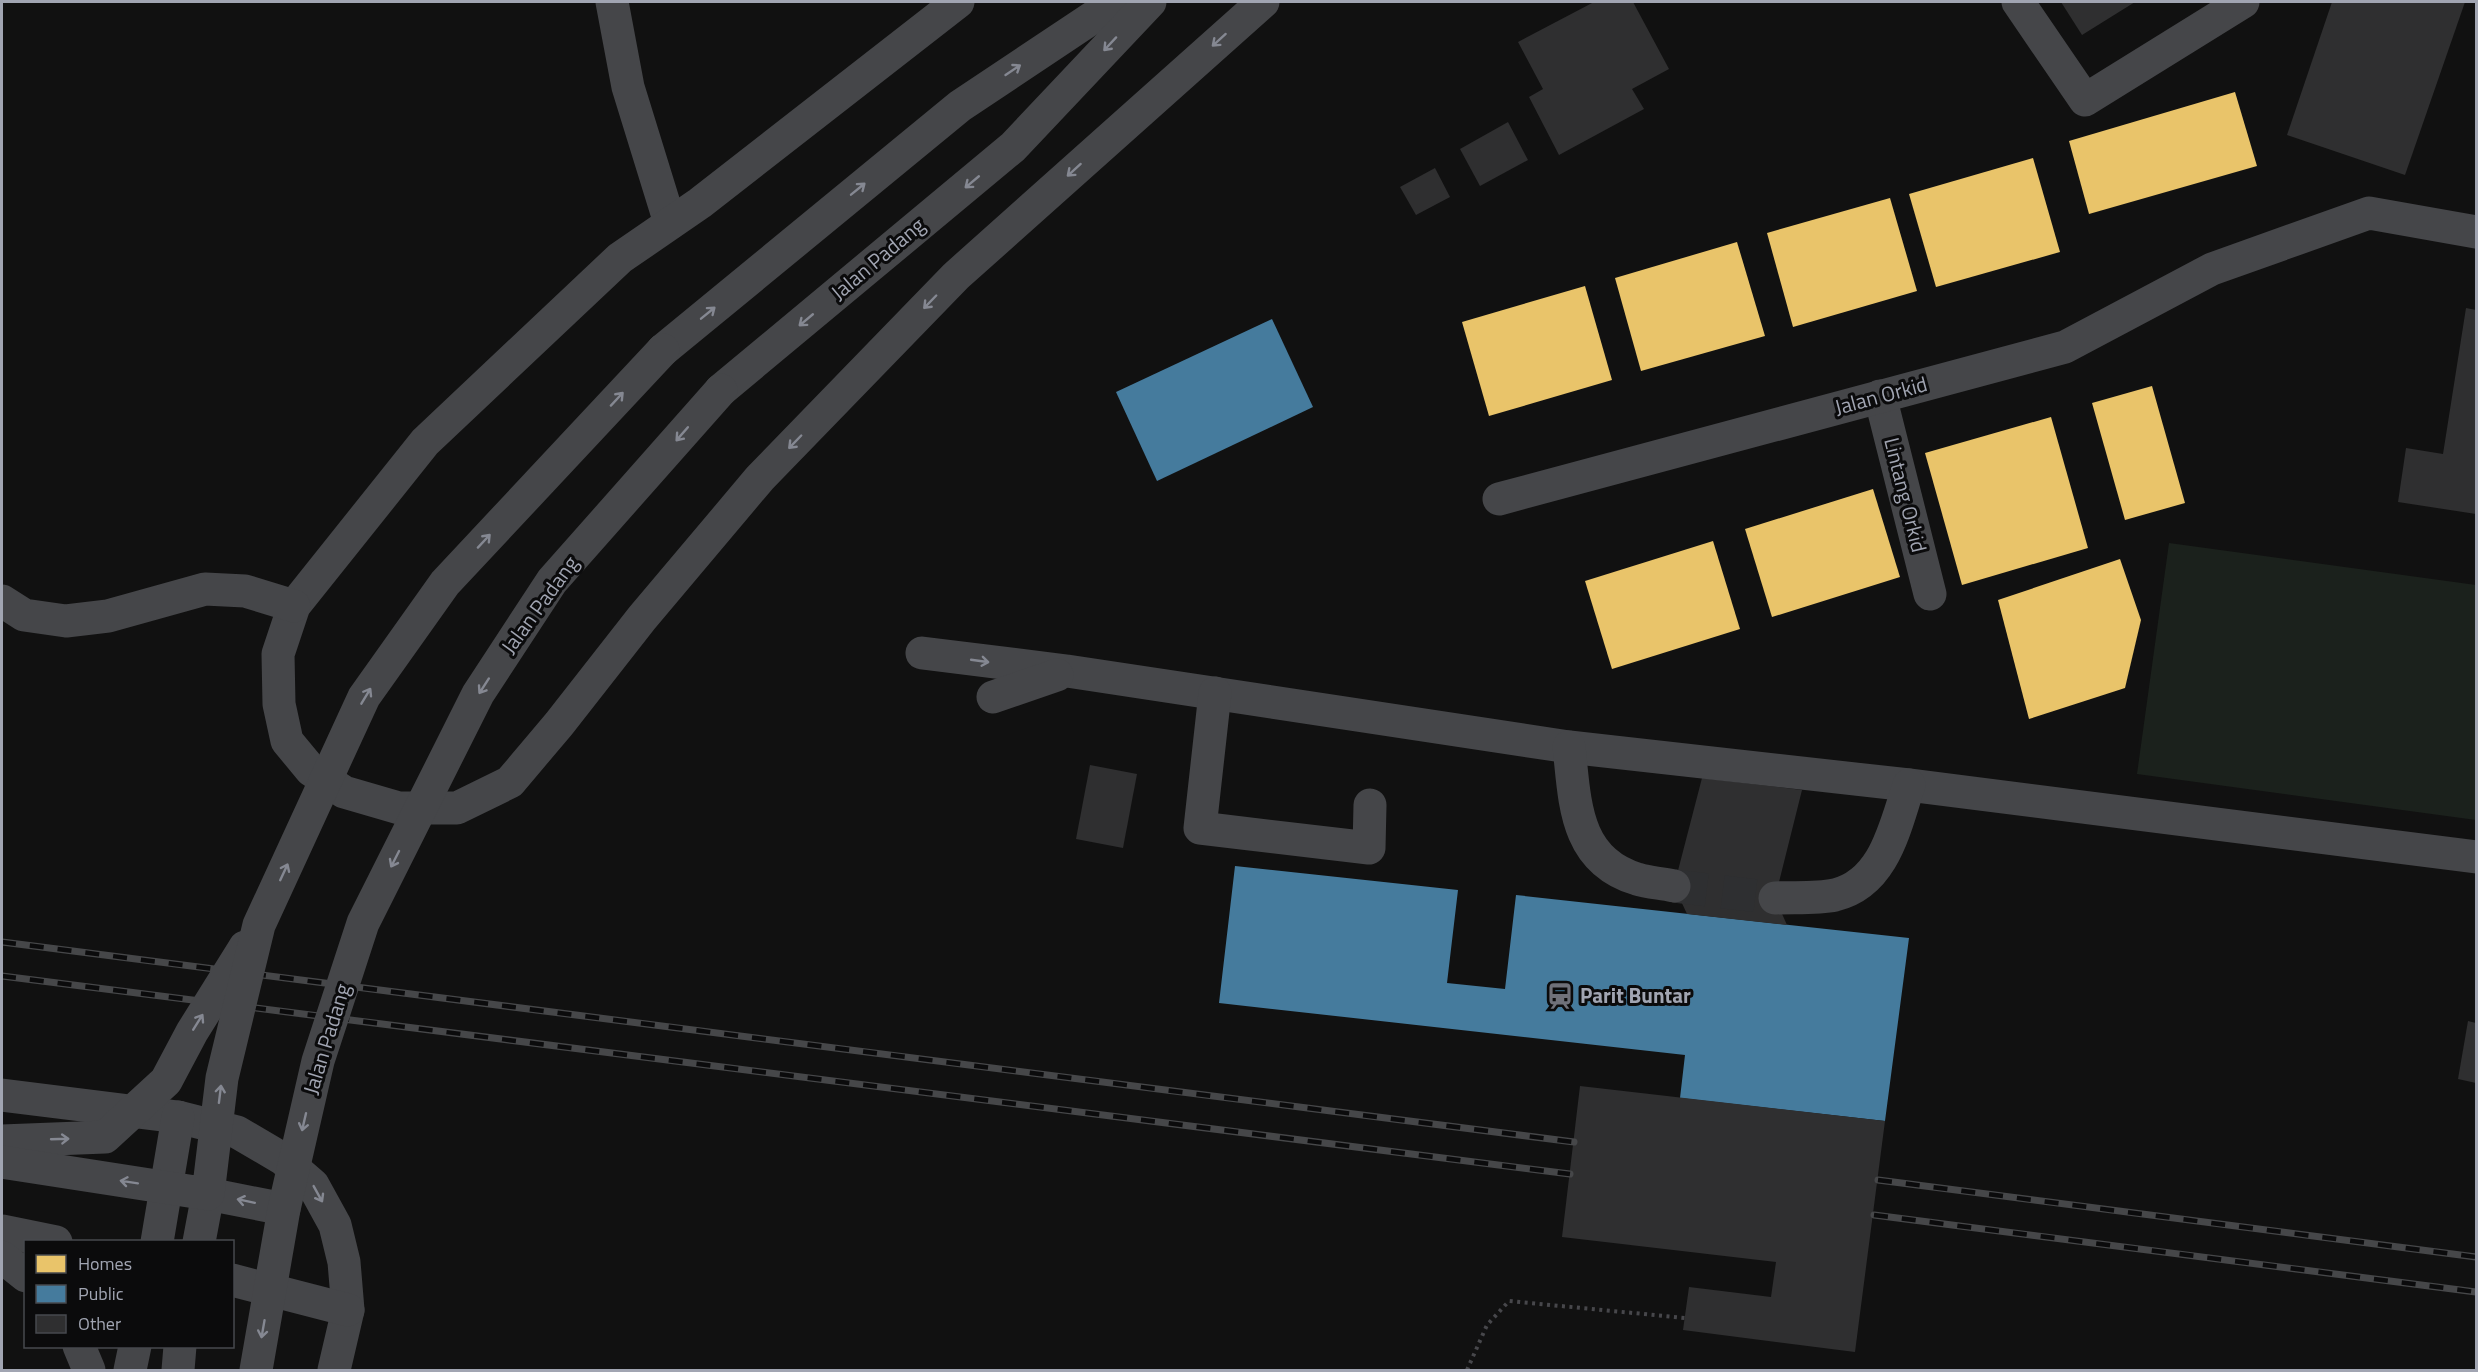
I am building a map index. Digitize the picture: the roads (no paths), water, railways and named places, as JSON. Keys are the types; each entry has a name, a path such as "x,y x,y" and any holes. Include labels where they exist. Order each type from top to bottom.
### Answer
{"street":[{"path":"612,2 628,87 670,224"},
{"path":"958,2 700,203 620,258 425,442 294,606 278,654 279,704 287,741 311,770 344,792 399,808 458,808 510,782 559,724 642,618 759,478 956,276 1263,2"},
{"path":"2,1141 105,1137 166,1081 192,1032 259,925 364,697 445,583 663,350 960,106 1116,2"},
{"name":"Jalan Padang","path":"256,1371 284,1209 318,1061 363,923 478,694 552,581 721,390 1013,147 1150,2"},
{"path":"2018,2 2085,100 2243,2"},
{"name":"Jalan Orkid","path":"1499,499 2065,347 2212,269 2369,213 2476,232"},
{"name":"Lintang Orkid","path":"1880,396 1930,594"},
{"path":"2,601 24,615 66,621 108,616 205,589 245,591 294,606"},
{"path":"922,653 1067,671 1569,747 1909,785 2476,857"},
{"path":"993,697 1067,671"},
{"path":"1215,693 1200,828 1369,848 1370,805"},
{"path":"1569,747 1577,813 1588,843 1605,864 1636,879 1674,886"},
{"path":"1774,898 1835,895 1866,880 1886,852 1909,785"},
{"path":"199,1240 208,1194 222,1078 259,925"},
{"path":"2,1095 178,1117 237,1132 283,1159 313,1185 335,1225 344,1262 348,1310 334,1371"},
{"path":"157,1240 178,1117"},
{"path":"2,1162 208,1194 284,1209"},
{"path":"2,1232 45,1240"},
{"path":"2,1257 24,1274"},
{"path":"234,1281 348,1310"},
{"path":"79,1348 89,1371"},
{"path":"130,1371 135,1348"},
{"path":"178,1371 180,1348"}],"tunnel":[{"path":"1674,886 1775,898"}],"railway":[{"path":"2,942 1574,1142"},
{"path":"2,976 1570,1174"},
{"path":"1878,1180 2476,1257"},
{"path":"1874,1215 2476,1292"}],"place":[{"name":"Parit Buntar","path":"1560,996"}]}
